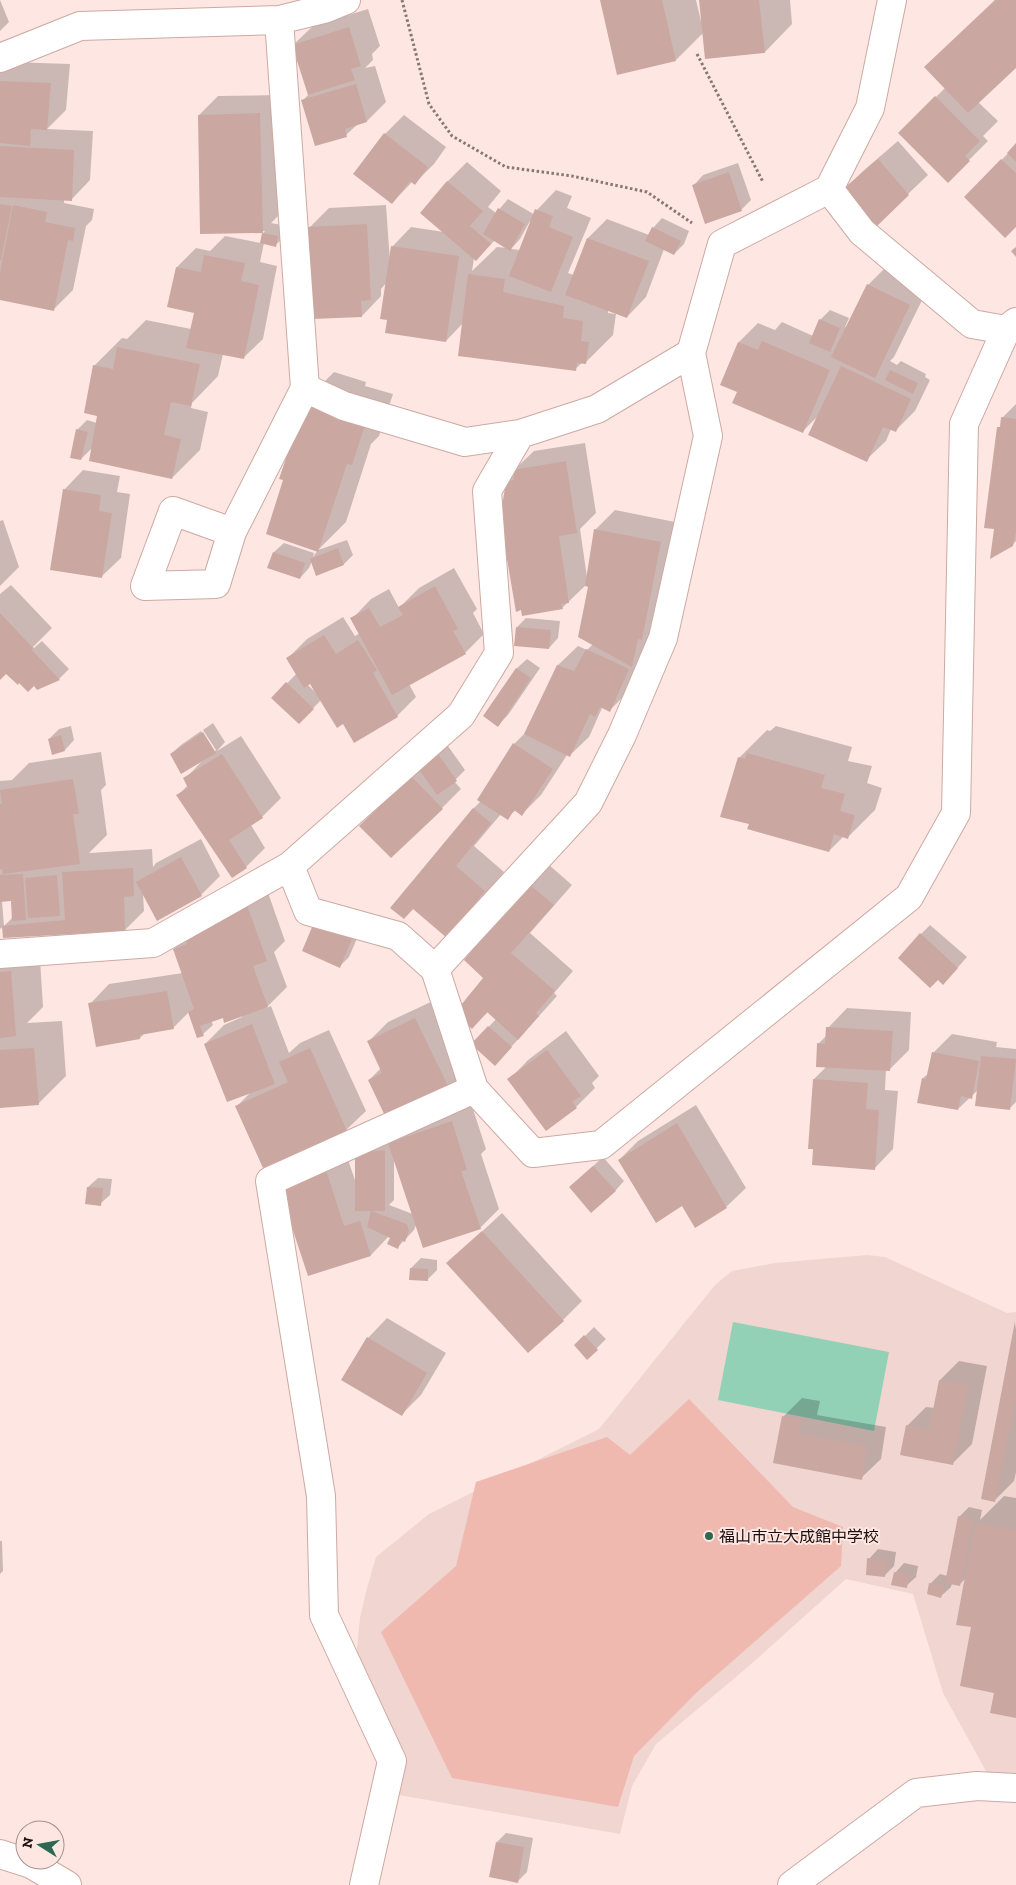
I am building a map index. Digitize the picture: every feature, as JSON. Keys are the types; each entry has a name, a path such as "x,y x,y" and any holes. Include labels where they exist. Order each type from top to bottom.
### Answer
{"street":[{"path":"0,58 80,26 279,20 324,9 346,0"},
{"path":"435,968 588,803 622,735 663,638 708,436 691,353 722,244 829,189 870,108 892,0"},
{"path":"232,532 305,388 279,20"},
{"path":"290,866 308,910 398,936 435,968 474,1089 533,1153 601,1145 909,898 956,813 964,424 1011,326 972,324 862,232 829,189"},
{"path":"305,388 344,406 465,442 520,434 597,409 691,353"},
{"path":"0,954 153,943 290,866 461,715 498,652 487,491 520,434"},
{"path":"364,1885 392,1761 324,1615 321,1496 270,1181 474,1089"},
{"path":"792,1885 916,1793 977,1786 1016,1788"},
{"path":"0,1854 31,1864 67,1885"}],"path":[{"path":"402,0 429,104 452,136 506,167 572,176 647,192 722,244"},
{"path":"697,54 780,214"}],"shaded area":[{"name":"福山市立大成館中学校","path":"867,1255 885,1257 1007,1313 1016,1312 1016,1776 987,1773 943,1693 913,1594 846,1579 749,1666 656,1744 632,1786 620,1834 393,1794 356,1657 360,1618 376,1557 429,1514 599,1429 715,1285 732,1271 775,1263"},
{"path":"733,1322 889,1352 874,1431 718,1400"},
{"path":"689,1399 793,1507 843,1527 841,1566 696,1693 634,1756 618,1807 452,1778 381,1632 456,1566 476,1482 607,1437 630,1455"}],"building":[{"path":"600,0 662,0 676,61 617,75"},
{"path":"699,0 759,0 765,53 705,59"},
{"path":"995,0 1016,0 1016,68 968,113 924,67"},
{"path":"349,27 361,66 351,69 355,80 308,95 292,45"},
{"path":"0,81 51,83 47,130 31,129 30,146 0,143"},
{"path":"356,84 367,122 345,129 347,137 315,146 301,100"},
{"path":"935,96 980,141 965,156 970,161 948,183 898,133"},
{"path":"260,113 263,233 200,234 198,115"},
{"path":"384,133 428,167 415,185 410,181 392,204 353,174"},
{"path":"1016,143 1016,162 1007,153"},
{"path":"0,146 74,150 72,201 0,197"},
{"path":"878,159 909,195 874,229 842,190"},
{"path":"1001,159 1016,173 1016,227 1005,238 964,197"},
{"path":"729,172 742,211 705,224 692,185"},
{"path":"447,181 483,211 470,226 491,244 476,261 420,213"},
{"path":"0,204 12,206 1,260 0,260"},
{"path":"13,205 47,212 45,222 75,228 73,241 68,240 54,311 0,300 0,272"},
{"path":"498,208 525,224 510,251 483,234"},
{"path":"535,209 553,216 549,227 573,237 551,292 509,276"},
{"path":"367,224 371,300 361,301 362,317 312,319 308,227"},
{"path":"652,227 681,241 674,255 645,241"},
{"path":"262,233 278,236 276,247 260,243"},
{"path":"587,238 649,261 627,318 565,295"},
{"path":"391,246 459,256 446,342 385,333 387,320 380,319"},
{"path":"1016,247 1016,257 1011,251"},
{"path":"204,255 245,263 241,281 259,285 244,359 186,348 194,313 167,307 176,267 201,272"},
{"path":"468,274 505,279 503,292 564,306 563,318 583,321 581,341 589,342 586,364 577,363 576,371 458,356"},
{"path":"867,284 910,305 875,378 831,357"},
{"path":"819,319 840,328 830,352 809,343"},
{"path":"762,341 830,370 803,433 732,403 737,392 720,385 738,342 758,350"},
{"path":"117,347 200,364 191,406 171,402 164,435 181,439 172,479 89,461 97,416 84,413 93,365 113,369"},
{"path":"841,366 911,399 896,432 883,427 867,462 808,435"},
{"path":"890,370 918,383 913,394 885,380"},
{"path":"306,399 366,422 352,465 347,464 318,552 266,534 283,480 279,479"},
{"path":"1001,417 1016,419 1016,532 1013,546 990,559 994,529 984,528 997,427 1000,427"},
{"path":"76,429 88,432 81,460 70,458"},
{"path":"566,461 577,533 559,536 569,603 561,604 563,609 522,616 521,610 516,612 500,518 506,482 514,480 513,470"},
{"path":"63,489 101,495 99,511 112,513 102,578 50,570"},
{"path":"594,529 661,542 642,640 638,639 632,667 578,637 588,587 585,586"},
{"path":"338,548 344,565 316,576 310,559"},
{"path":"273,552 305,563 300,579 267,568"},
{"path":"435,586 458,629 453,631 466,654 392,695 350,618 369,608 380,627 403,615 398,607"},
{"path":"0,613 60,680 37,690 34,686 28,692 6,674 0,680"},
{"path":"516,627 551,630 549,649 514,646"},
{"path":"324,635 336,654 358,640 377,670 373,673 398,717 354,743 343,724 337,728 310,684 304,688 286,658"},
{"path":"586,649 629,669 610,712 600,707 595,717 590,714 570,757 524,734 557,665 574,671"},
{"path":"516,668 531,678 498,727 483,716"},
{"path":"286,682 314,709 299,724 271,698"},
{"path":"203,732 216,753 181,774 170,754"},
{"path":"61,735 65,751 52,755 48,739"},
{"path":"513,743 553,769 522,816 514,810 508,820 477,800"},
{"path":"747,753 825,775 821,788 845,794 840,811 855,815 848,839 834,834 829,852 747,829 749,824 720,817 738,757 745,759"},
{"path":"222,754 263,818 229,840 247,868 232,878 176,795 188,788 183,778"},
{"path":"438,754 457,781 437,795 418,768"},
{"path":"411,776 443,809 391,858 359,826"},
{"path":"73,779 79,814 73,814 80,864 3,874 2,869 0,869 0,804 2,804 0,790"},
{"path":"473,808 491,823 456,866 485,891 447,938 413,909 404,919 390,908"},
{"path":"181,857 202,896 157,921 136,882"},
{"path":"133,868 134,896 124,897 125,931 3,938 2,926 65,920 62,872"},
{"path":"23,874 26,920 12,921 11,901 0,902 0,875"},
{"path":"57,875 60,916 28,918 25,878"},
{"path":"528,883 554,905 511,953 555,991 536,1013 539,1016 518,1040 487,1012 472,1029 463,1021 461,1005 483,978 464,960"},
{"path":"247,905 267,961 253,966 268,1007 224,1023 223,1018 200,1026 204,1036 197,1038 188,1012 194,1009 173,949 187,944 186,939"},
{"path":"315,920 353,936 340,968 302,951"},
{"path":"920,933 958,968 943,985 938,980 930,988 898,958"},
{"path":"11,971 16,1036 0,1038 0,972"},
{"path":"167,991 174,1029 140,1035 140,1039 96,1047 88,1003"},
{"path":"415,1018 450,1090 387,1120 368,1080 382,1073 367,1041"},
{"path":"252,1024 275,1084 227,1102 204,1044"},
{"path":"488,1026 512,1047 495,1066 471,1044"},
{"path":"826,1027 893,1031 890,1071 816,1067 817,1043 825,1044"},
{"path":"34,1048 39,1105 0,1108 0,1050"},
{"path":"310,1048 347,1131 263,1168 235,1106 288,1082 279,1062"},
{"path":"547,1050 581,1096 572,1102 577,1108 546,1131 507,1079"},
{"path":"932,1052 979,1061 972,1099 961,1096 958,1110 917,1103 922,1078 926,1079"},
{"path":"981,1056 1016,1059 1010,1110 975,1106"},
{"path":"813,1079 868,1083 866,1109 879,1110 875,1170 812,1165 813,1149 808,1149"},
{"path":"452,1121 467,1170 461,1171 481,1229 423,1248 388,1143"},
{"path":"677,1123 727,1208 695,1228 682,1206 656,1223 618,1160"},
{"path":"385,1150 385,1211 355,1211 355,1153"},
{"path":"593,1166 616,1191 591,1213 569,1187"},
{"path":"326,1170 344,1226 360,1221 371,1256 308,1276 278,1185"},
{"path":"87,1187 103,1188 101,1206 85,1204"},
{"path":"371,1211 407,1224 409,1231 405,1242 401,1240 398,1249 387,1244 390,1238 367,1227"},
{"path":"482,1231 564,1321 528,1353 446,1263"},
{"path":"410,1268 428,1269 428,1281 409,1280"},
{"path":"1015,1321 1016,1396 995,1502 981,1499"},
{"path":"584,1335 598,1350 587,1360 574,1345"},
{"path":"367,1337 427,1373 402,1416 341,1380"},
{"path":"939,1380 968,1385 953,1465 900,1455 906,1425 929,1430"},
{"path":"782,1416 801,1420 799,1434 867,1446 862,1480 773,1463"},
{"path":"958,1516 973,1519 960,1586 945,1583"},
{"path":"975,1523 1016,1530 1016,1718 990,1713 994,1693 960,1686 971,1627 956,1625"},
{"path":"867,1558 887,1561 885,1577 866,1575"},
{"path":"894,1572 909,1575 907,1588 891,1585"},
{"path":"929,1583 944,1586 941,1598 927,1594"},
{"path":"496,1842 524,1847 518,1883 489,1877"}],"place":[{"name":"福山市立大成館中学校","path":"709,1536"}]}
